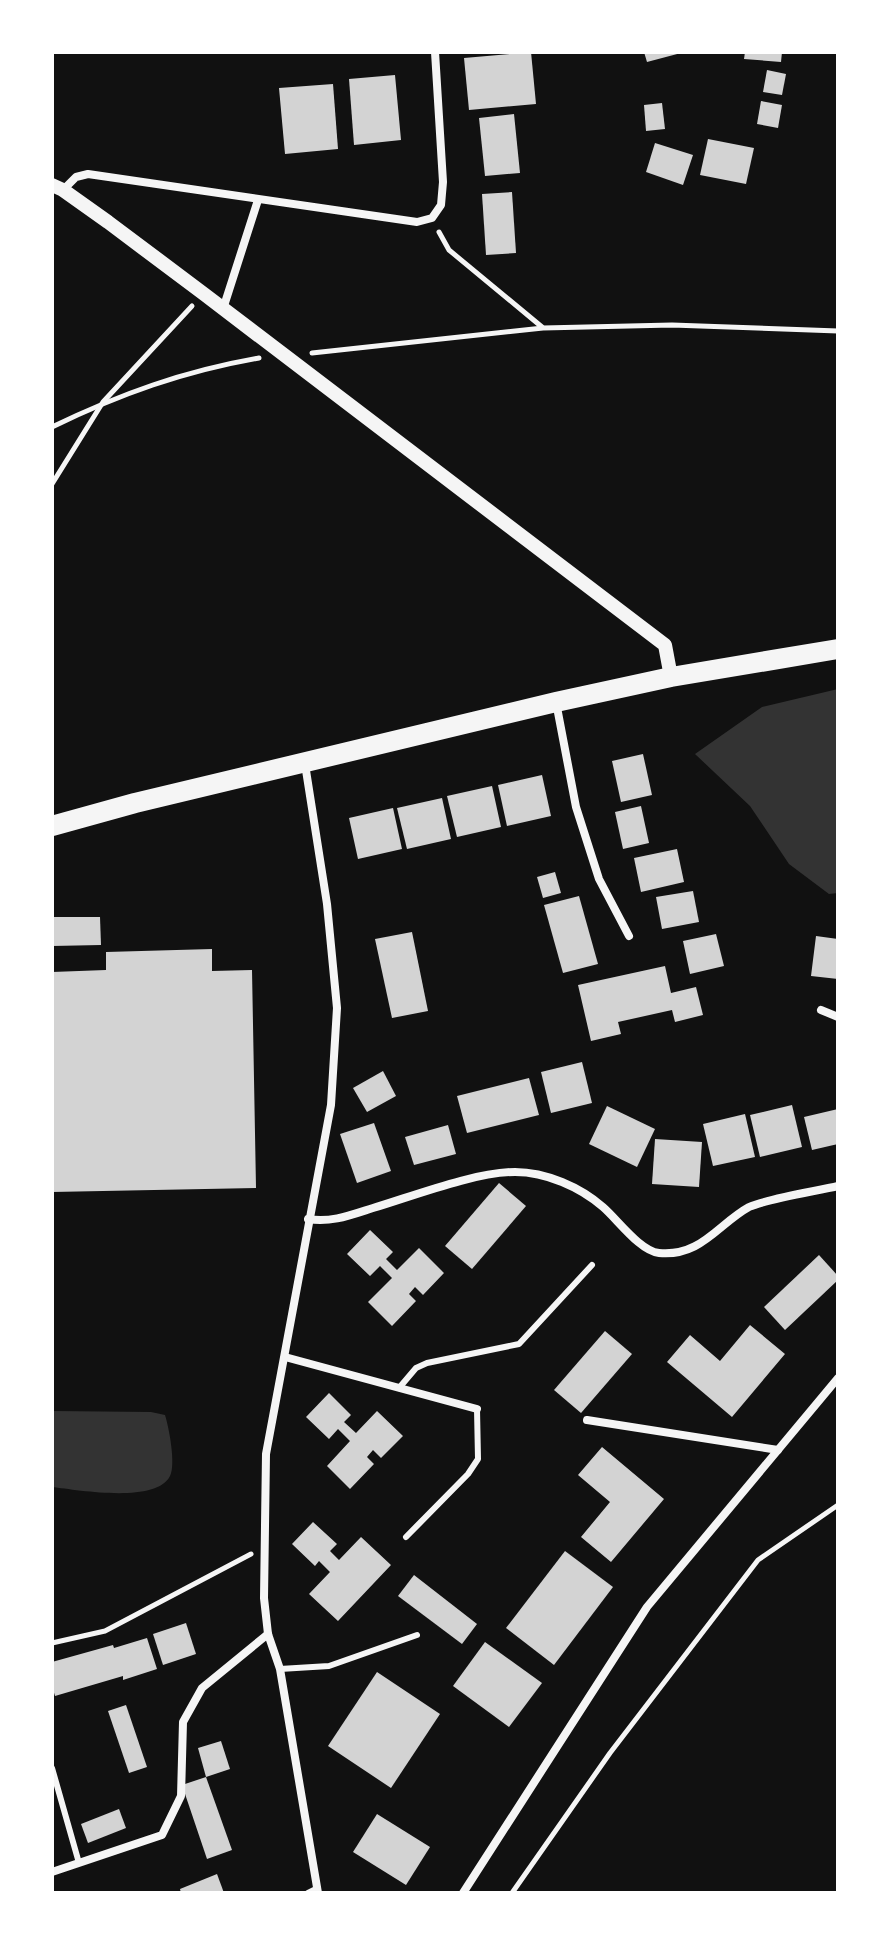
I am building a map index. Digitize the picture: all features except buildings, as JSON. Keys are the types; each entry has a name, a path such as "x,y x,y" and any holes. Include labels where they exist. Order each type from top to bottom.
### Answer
{"main road":[{"path":"52,826 135,803 556,702 671,677 838,649"}],"street":[{"path":"435,52 443,182 441,205 432,218 417,222 88,174 57,188 204,294 665,645 671,677"},
{"path":"223,309 258,200"},
{"path":"556,702 576,807 599,879 629,936"},
{"path":"305,763 327,904 337,1008 331,1105 266,1454 264,1598 268,1634 280,1669 314,1892"},
{"path":"821,1010 838,1017"},
{"path":"308,1219 324,1222 464,1181 515,1172 558,1179 602,1206 633,1237 656,1253 683,1251 711,1238 750,1207 838,1186"},
{"path":"285,1357 477,1409"},
{"path":"463,1893 647,1607 838,1378"},
{"path":"587,1420 778,1450"},
{"path":"52,1872 162,1835 181,1796 183,1722 202,1688 268,1634"}],"lane":[{"path":"399,1388 416,1368 427,1363 519,1344 592,1265"},
{"path":"406,1537 468,1474 478,1459 477,1409"},
{"path":"280,1669 329,1666 417,1635"},
{"path":"52,1768 79,1863"}],"path":[{"path":"432,218 449,250 543,328"},
{"path":"52,484 103,402 153,345 204,294"},
{"path":"52,427 103,402 182,374 282,356 543,328 672,325 838,331"},
{"path":"512,1893 610,1753 758,1560 838,1505"},
{"path":"52,1643 105,1631 265,1546"}],"shaded area":[{"path":"838,689 838,893 829,894 789,864 750,806 695,754 762,707"},
{"path":"52,1411 151,1412 165,1415 172,1455 170,1476 162,1485 133,1493 52,1487"}]}
